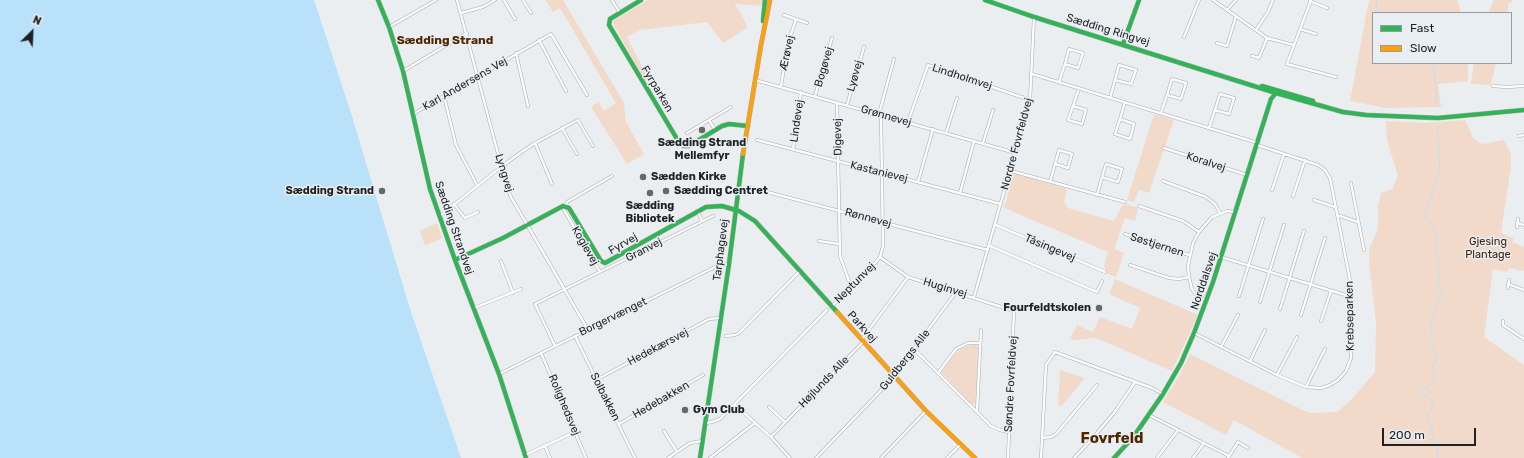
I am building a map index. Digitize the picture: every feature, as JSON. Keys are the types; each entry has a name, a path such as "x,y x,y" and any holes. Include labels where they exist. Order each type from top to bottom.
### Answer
{"street":[{"name":"Sædding Strandvej","path":"378,0 389,27 403,71 430,189 455,260 499,374 525,457"},
{"path":"389,27 436,0"},
{"name":"Lyngvej","path":"457,0 501,167 512,197 588,330"},
{"path":"461,13 483,7 495,0"},
{"path":"504,0 515,18"},
{"path":"523,0 531,13"},
{"path":"612,0 620,13"},
{"name":"Fyrparken","path":"641,0 610,19 608,25 680,144 689,146 715,130 729,124 748,126"},
{"name":"Tarphagevej","path":"700,458 729,264 735,209 761,45 765,0"},
{"name":"Tarphagevej","path":"761,45 770,0"},
{"name":"Sædding Ringvej","path":"985,0 1034,17 1225,76 1366,115"},
{"path":"1123,44 1139,0"},
{"path":"1184,37 1198,0"},
{"path":"1213,0 1267,38 1294,45"},
{"path":"1227,10 1236,0"},
{"path":"1256,30 1268,12 1273,0"},
{"path":"1327,8 1311,1 1287,64 1336,78"},
{"path":"784,15 807,23"},
{"path":"1217,43 1227,46 1236,16"},
{"name":"Nordre Fovrfeldvej","path":"974,298 996,225 1030,100 1034,17"},
{"name":"Ærøvej","path":"781,87 787,47 796,19"},
{"path":"1300,29 1316,34"},
{"path":"403,71 467,34"},
{"name":"Karl Andersens Vej","path":"413,114 551,34 587,94"},
{"name":"Bogøvej","path":"815,96 832,38"},
{"path":"1252,56 1259,58 1267,38"},
{"path":"539,40 566,91"},
{"name":"Lyøvej","path":"847,105 864,47"},
{"path":"1059,82 1069,49 1083,53 1078,68 1065,64"},
{"name":"Karl Andersens Vej","path":"516,53 528,106"},
{"name":"Neptunvej","path":"831,307 880,257 883,246 880,114 894,59"},
{"name":"Lindholmvej","path":"908,122 928,65 1030,100"},
{"path":"1110,98 1119,65 1136,70 1132,84 1115,80"},
{"name":"Krebseparken","path":"1032,74 1209,128 1318,165 1325,170 1330,178 1352,297 1351,358 1346,372 1330,385 1321,388 1306,387 1277,375 1194,333"},
{"name":"Sædding Ringvej","path":"1225,76 1272,95 1366,115 1438,118 1524,110"},
{"path":"1161,113 1166,95 1172,79 1186,83 1181,100 1166,95"},
{"name":"Grønnevej","path":"756,80 1016,153"},
{"path":"1492,86 1524,86"},
{"path":"1073,106 1086,110 1082,124 1068,120 1079,88"},
{"path":"1272,95 1273,90 1306,99"},
{"name":"Lindevej","path":"793,149 801,92"},
{"path":"1209,128 1220,94 1234,98 1229,114 1215,110"},
{"name":"Norddalsvej","path":"1114,458 1149,415 1181,363 1207,301 1272,95"},
{"path":"444,96 456,146 478,185"},
{"path":"946,133 956,98"},
{"name":"Digevej","path":"837,102 839,244 840,256 851,287"},
{"path":"1120,119 1134,124 1130,139 1115,134 1125,102"},
{"path":"687,133 731,107"},
{"path":"983,143 993,110"},
{"path":"439,216 501,167 535,143 578,120 593,146"},
{"path":"709,120 715,130"},
{"path":"562,128 577,154"},
{"path":"918,182 933,129"},
{"path":"1519,136 1524,135"},
{"name":"Kastanievej","path":"757,140 1001,204"},
{"path":"960,193 974,141"},
{"path":"535,143 552,184"},
{"name":"Koralvej","path":"1164,148 1247,175"},
{"path":"1050,182 1055,164 1059,150 1072,154 1068,168 1055,164"},
{"path":"1272,190 1284,154"},
{"path":"1293,196 1304,160"},
{"path":"1097,195 1102,177 1106,164 1122,169 1118,182 1102,177"},
{"path":"1011,171 1125,202"},
{"path":"455,260 503,238 561,206 565,208 567,202 612,176"},
{"path":"1163,181 1206,197 1215,204 1220,213 1226,211 1235,212"},
{"path":"1351,183 1364,250"},
{"name":"Rønnevej","path":"748,187 988,250"},
{"path":"1314,200 1335,207"},
{"path":"454,204 465,218 478,212"},
{"name":"Fyrvej","path":"565,208 569,208 601,261 605,264 706,207 716,206 735,209"},
{"path":"1139,206 1183,221 1199,232"},
{"name":"Koglevej","path":"565,208 570,220 600,272"},
{"name":"Parkvej","path":"735,209 755,221 926,411 975,458"},
{"path":"698,212 702,221"},
{"name":"Søstjernen","path":"1207,301 1197,296 1192,289 1188,266 1189,255 1199,232 1212,217 1220,213"},
{"path":"1337,215 1358,222"},
{"name":"Granvej","path":"556,346 535,304 713,216"},
{"name":"Koglevej","path":"570,220 575,217"},
{"path":"1239,296 1263,218"},
{"path":"1517,227 1518,220"},
{"path":"1517,224 1524,225"},
{"name":"Tåsingevej","path":"996,225 1105,272"},
{"path":"1260,302 1284,225"},
{"path":"1280,309 1304,231"},
{"name":"Søstjernen","path":"1125,234 1189,255"},
{"path":"1301,315 1325,238"},
{"path":"819,241 839,244"},
{"path":"990,246 1097,292 1102,280"},
{"name":"Huginvej","path":"880,257 908,277 1014,311"},
{"path":"1221,257 1352,297"},
{"path":"501,261 513,293"},
{"name":"Borgervænget","path":"499,374 717,266 729,264"},
{"path":"1130,265 1169,278 1179,279 1189,277"},
{"path":"726,336 739,333 800,271"},
{"name":"Højlunds Alle","path":"771,437 862,341 908,277"},
{"path":"1508,288 1509,280"},
{"path":"1508,284 1524,290"},
{"path":"474,308 521,289"},
{"path":"1321,321 1331,291"},
{"name":"Guldbergs Alle","path":"816,458 894,376 956,292"},
{"name":"Neptunvej","path":"705,423 720,419 827,310"},
{"name":"Søndre Fovrfeldvej","path":"1008,458 1014,311"},
{"path":"1222,346 1238,315"},
{"name":"Hedekærsvej","path":"596,380 710,319 721,318"},
{"path":"1503,320 1502,325 1524,339"},
{"path":"977,412 981,330"},
{"path":"1250,361 1266,330"},
{"name":"Solbakken","path":"575,336 635,458"},
{"path":"1277,375 1297,336"},
{"path":"938,373 956,349 968,343 980,343"},
{"path":"914,349 991,426 1009,432"},
{"path":"1306,387 1325,349"},
{"path":"1041,458 1046,365 1055,352 1152,388 1163,394"},
{"name":"Rolighedsvej","path":"541,353 586,458"},
{"name":"Hedebakken","path":"619,424 702,375"},
{"path":"1074,458 1114,412 1135,382"},
{"path":"1042,438 1051,437 1056,434 1097,386"},
{"path":"735,404 771,437 790,458"},
{"path":"769,408 785,422"},
{"path":"881,458 926,411"},
{"path":"1149,415 1229,457 1238,442 1248,448"},
{"path":"710,458 755,423"},
{"path":"1158,458 1178,430"},
{"path":"664,431 677,452"},
{"path":"525,457 575,432"},
{"path":"668,458 690,443 702,441"},
{"path":"1193,458 1204,443"},
{"path":"947,458 961,444"},
{"path":"545,446 550,458"}],"green space":[{"path":"545,0 563,0 624,103 626,122 644,154 627,164 591,107 598,102 604,111 616,103 560,8 553,12"},
{"path":"648,0 762,0 761,6 735,4 746,23 747,28 723,43 707,22 640,30 627,37 645,72 650,71 649,79 645,81 613,24 613,21"},
{"path":"1369,0 1457,0 1461,12 1372,12 1372,64 1468,64 1468,81 1438,84 1441,107 1386,108 1350,101"},
{"path":"1494,0 1514,0 1509,3 1507,12 1488,12"},
{"path":"1474,64 1496,64 1491,85 1471,84"},
{"path":"1154,114 1174,120 1149,193 1139,190 1134,202 1127,200"},
{"name":"Gjesing Plantage","path":"1465,120 1473,138 1482,144 1504,140 1511,154 1511,166 1501,233 1513,238 1513,242 1524,247 1524,271 1509,268 1508,272 1493,269 1484,337 1524,365 1524,458 1302,458 1234,420 1226,435 1163,402 1190,354 1309,413 1337,412 1352,399 1375,372 1376,322 1369,262 1369,249 1378,229 1378,206 1381,193 1392,189 1398,176 1387,140 1386,121 1427,123"},
{"path":"1014,173 1067,189 1064,202 1068,208 1114,221 1121,207 1125,204 1138,208 1135,221 1125,218 1114,249 1124,253 1116,277 1107,273 1104,266 1108,252 1004,208"},
{"path":"437,223 442,238 425,246 420,231"},
{"path":"1115,279 1198,315 1172,371 1096,338 1070,339 1077,325 1093,332 1100,317 1132,329 1140,308 1109,294"},
{"path":"976,345 978,347 976,403 972,405 942,373 942,371 960,349"},
{"path":"1060,370 1085,378 1061,407 1058,405"}],"water":[{"path":"0,0 314,0 351,113 410,309 461,458 0,458"}],"waterway":[{"path":"1376,12 1377,0"},
{"path":"1430,64 1433,67 1436,83"},
{"path":"1436,87 1436,103"},
{"path":"1438,126 1438,139"},
{"path":"1438,142 1440,171 1425,215 1434,229 1437,238 1436,253 1441,264 1437,270 1440,278 1437,285 1443,295 1435,306 1436,310 1431,318 1432,331 1436,335 1436,339 1430,345 1437,355 1437,359 1432,368 1435,372 1435,380 1421,392 1430,399 1434,405 1427,415 1434,440 1438,446 1438,458"}],"traffic: fast":[{"path":"378,0 389,27 403,71 430,189 455,260 499,374 526,458"},
{"path":"641,0 610,19 609,25 680,144 689,146 722,126 729,124 748,126"},
{"path":"763,21 765,0"},
{"path":"985,0 1034,17 1276,93 1343,112 1366,115 1438,118 1524,110"},
{"path":"1123,44 1139,0"},
{"path":"1262,86 1313,101"},
{"path":"1114,458 1134,436 1163,394 1181,363 1213,282 1271,99 1276,93"},
{"path":"700,458 729,264 743,154"},
{"path":"455,260 503,238 563,206 569,208 601,261 605,263 706,207 722,206 739,211 755,221 837,312"}],"traffic: slow":[{"path":"743,154 770,0"},
{"path":"837,312 926,411 975,458"}],"place":[{"name":"Sædding Strand Mellemfyr","path":"702,130"},
{"name":"Sædden Kirke","path":"643,177"},
{"name":"Sædding Strand","path":"382,191"},
{"name":"Sædding Centret","path":"666,191"},
{"name":"Sædding Bibliotek","path":"650,193"},
{"name":"Fourfeldtskolen","path":"1099,308"},
{"name":"Gym Club","path":"685,410"}],"district":[{"name":"Sædding Strand","path":"445,41"},
{"name":"Fovrfeld","path":"1112,439"}]}
